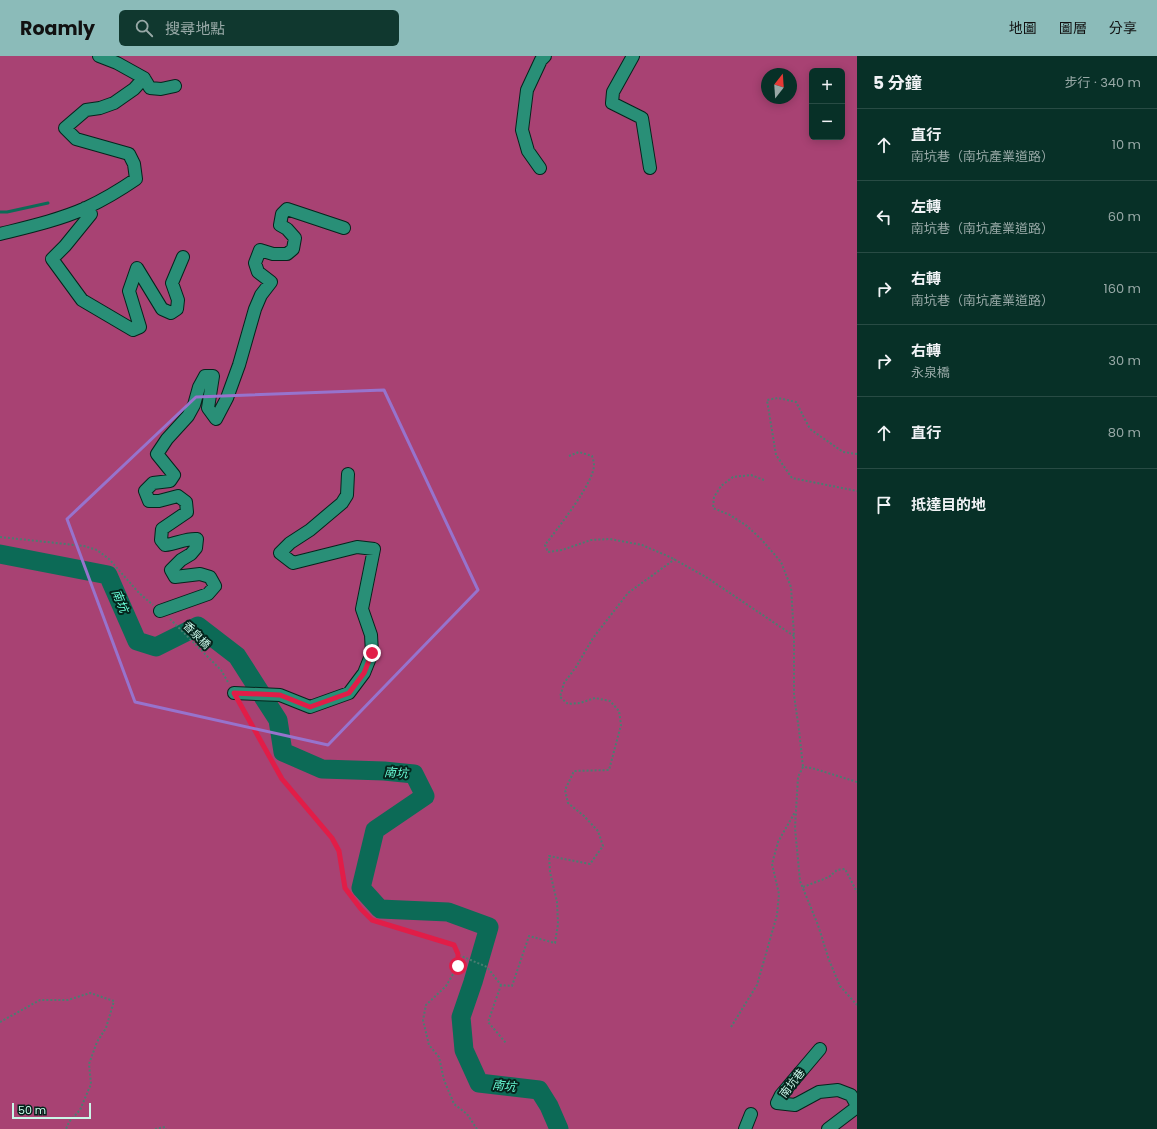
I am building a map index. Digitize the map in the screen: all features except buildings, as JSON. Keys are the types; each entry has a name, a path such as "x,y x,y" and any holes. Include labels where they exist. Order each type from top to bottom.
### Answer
{"lane":[{"path":"98,56 144,78 150,88 161,89 175,86"},
{"path":"540,168 528,151 522,130 527,90 541,60 545,56"},
{"path":"633,56 613,92 612,103 642,118 650,168"},
{"path":"0,234 61,217 85,208 118,191 136,179 134,164 129,154 76,139 65,128 86,110 100,108 114,103 134,89 144,78"},
{"path":"85,208 91,214 65,246 52,259 82,300 133,330 140,327 129,291 137,268 162,310 171,313 177,309 178,300 172,283 184,258"},
{"path":"160,611 208,594 215,586 210,577 200,574 175,577 171,570 181,560 191,554 196,548 197,539 190,538 174,544 165,545 161,540 162,529 187,512 186,502 178,496 159,501 149,501 145,491 153,483 170,481 174,475 157,454 167,439 188,416 194,405 199,387 205,376 213,376 208,408 216,419 227,398 239,365 255,309 261,295 271,282 258,272 255,263 260,250 273,254 287,254 293,248 295,238 287,229 280,225 282,214 287,209 344,228"},
{"path":"234,693 280,695 310,707 349,693 364,673 372,653 371,635 362,609 374,549 357,547 293,563 280,553 290,543 310,530 342,503 347,494 348,474"},
{"name":"南坑巷","path":"820,1049 781,1095 777,1103 796,1105 819,1092 838,1090 851,1095 857,1107 828,1129"},
{"path":"745,1129 751,1114"}],"path":[{"path":"857,454 843,452 810,429 796,402 778,398 767,400 776,455 792,478 857,491"},
{"path":"569,456 579,452 592,456 594,466 592,475 586,487 545,544 548,552 562,550 591,540 610,539 642,545 675,559 706,577 794,636"},
{"path":"764,480 751,475 733,477 721,486 714,498 713,508 730,515 762,540 781,562 791,587 794,636 794,695 803,767 798,777 795,828 800,881 840,986 857,1005"},
{"name":"香泉橋","path":"0,537 84,546 98,550 109,559 139,592 172,621 221,670 282,779 332,838 339,851 345,888 361,909 372,920 454,945 459,955 487,968 501,985"},
{"path":"506,1044 488,1022 501,985 512,986 529,936 555,944 558,924 557,902 550,872 549,856 590,864 604,846 598,831 584,816 568,804 565,790 574,771 609,770 621,725 619,711 610,701 596,698 580,703 568,704 560,696 564,683 576,667 593,638 628,593 675,559"},
{"path":"803,767 812,768 857,782"},
{"path":"730,1027 757,985 777,915 779,894 772,864 778,842 796,811"},
{"path":"803,887 828,877 837,870 845,870 857,892"},
{"path":"459,955 458,966 446,986 426,1006 423,1020 429,1046 439,1058 444,1080 454,1104 467,1114 477,1129"},
{"path":"0,1022 40,1000 68,1000 90,993 114,1001 106,1028 97,1042 89,1064 91,1084 80,1110 69,1122 66,1129"},
{"path":"155,1129 165,1127 166,1129"}],"highlighted area":[{"path":"384,390 478,590 328,745 135,702 67,519 196,397"}],"shaded area":[{"path":"0,56 857,56 857,1129 0,1129"}],"waterway":[{"path":"0,212 7,212 48,203"},
{"name":"南坑","path":"0,554 108,575 137,641 156,647 198,626 237,656 278,720 283,752 322,769 384,771 414,774 425,796 375,830 361,888 380,909 448,912 489,927 461,1017 464,1050 479,1083 539,1090 549,1106 559,1129"}],"route":[{"path":"372,653 364,673 349,693 310,707 280,695 234,693 282,779 332,838 339,851 345,888 361,909 372,920 454,945 458,954 458,966"}]}
